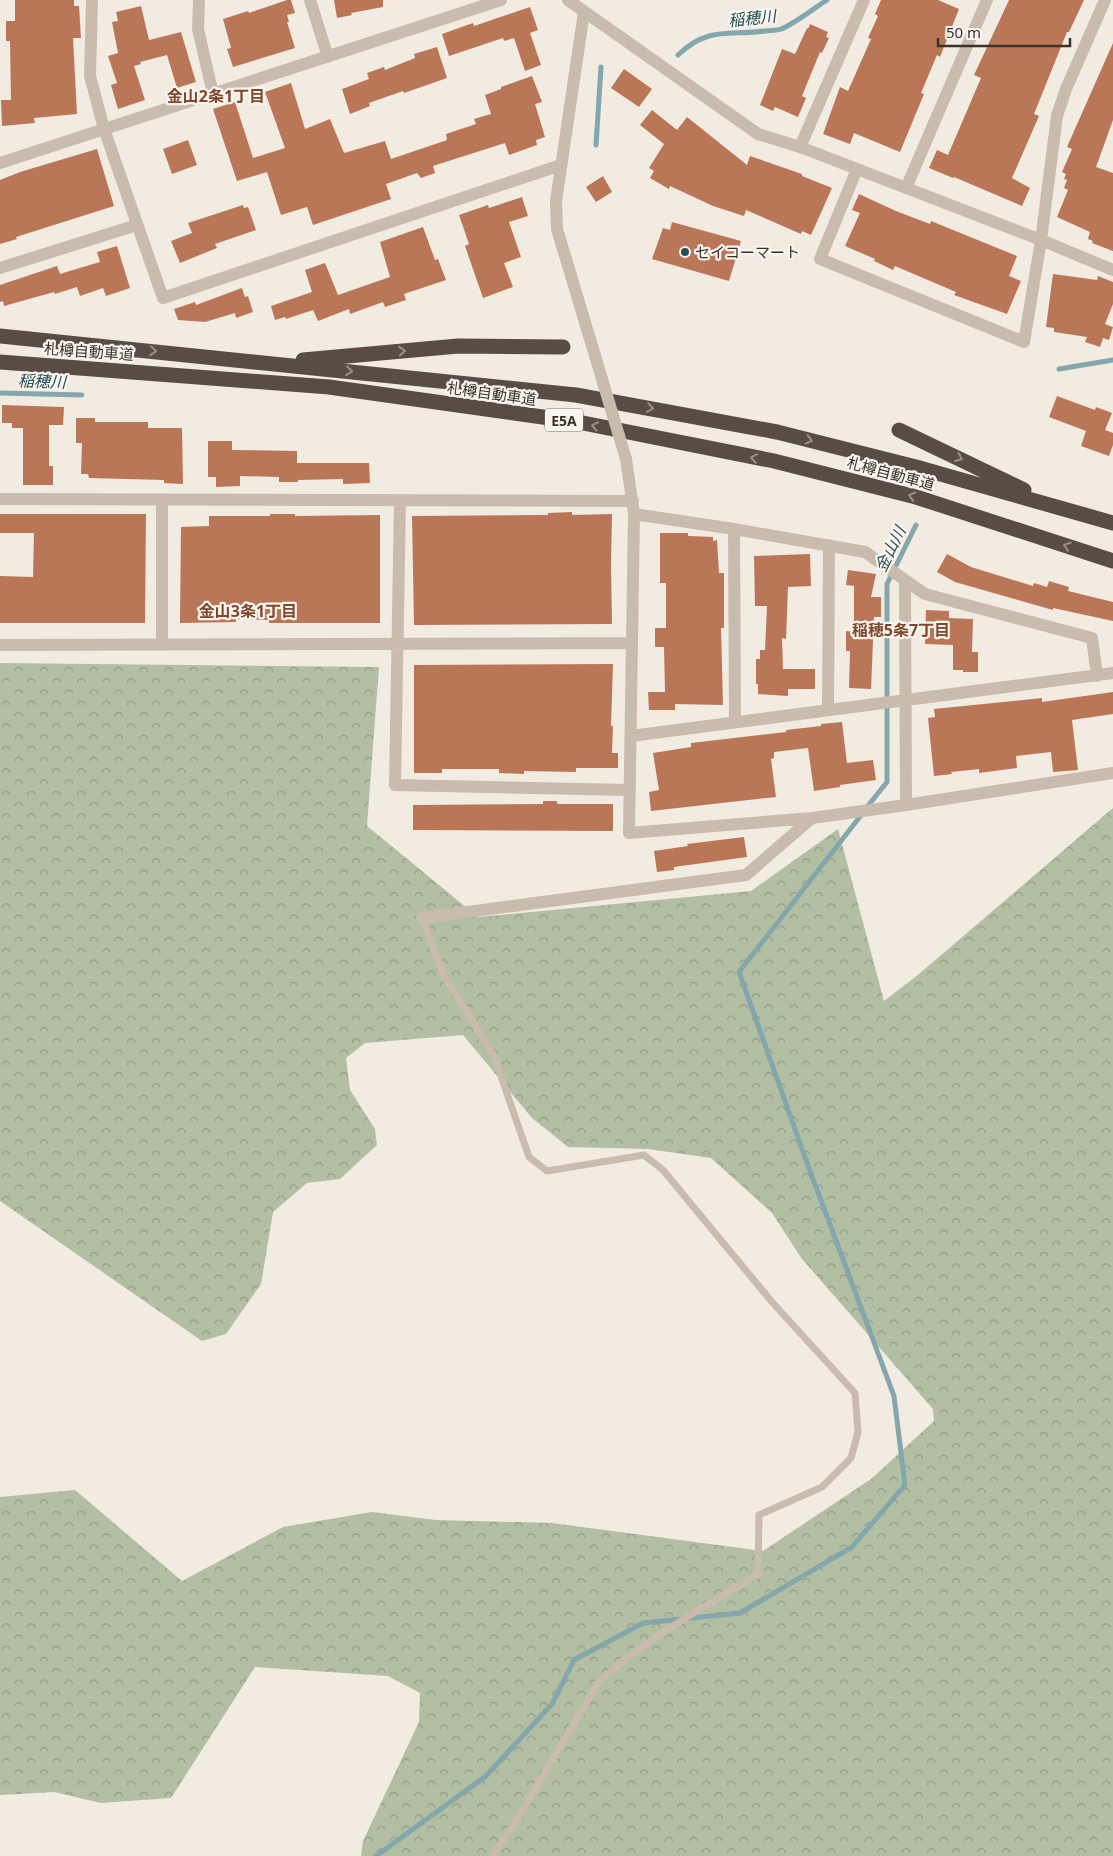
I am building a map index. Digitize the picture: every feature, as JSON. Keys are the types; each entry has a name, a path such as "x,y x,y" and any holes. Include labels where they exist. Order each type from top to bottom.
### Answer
{"highway":[{"name":"札樽自動車道","path":"0,336 576,395 776,432 916,467 1113,523"},
{"path":"267,363 458,346 563,346"},
{"name":"札樽自動車道","path":"0,362 329,387 578,422 774,462 916,496 1113,561"},
{"path":"899,430 1057,506"}],"street":[{"path":"92,0 90,76 104,129 163,298 561,165"},
{"path":"199,0 198,29 213,94"},
{"path":"310,0 328,57"},
{"path":"0,163 501,0"},
{"path":"568,0 758,134 800,147 1041,240 1113,270"},
{"path":"800,147 864,0"},
{"path":"906,188 987,0"},
{"path":"856,169 820,259 1024,342 1041,240 1057,116 1066,89 1105,0"},
{"path":"584,12 556,200 557,229 626,459 634,507 629,833 812,818 1113,773"},
{"path":"0,268 137,224"},
{"path":"0,500 400,501 634,507 734,529 865,552 925,594 1092,638 1097,676"},
{"path":"162,500 162,644"},
{"path":"400,501 395,785 630,790"},
{"path":"734,529 735,722"},
{"path":"828,545 828,710"},
{"path":"904,580 902,700 906,805"},
{"path":"0,645 632,643"},
{"path":"631,736 1113,674"},
{"path":"422,918 746,875 812,818"}],"lane":[{"path":"422,918 444,976 494,1056 529,1157 547,1171 644,1154 663,1170 772,1302 854,1393 858,1432 852,1458 822,1487 759,1515 758,1574 668,1629 614,1667 598,1683 518,1818 492,1856"}],"green space":[{"path":"0,663 379,667 367,826 478,917 751,891 838,829 884,1001 919,974 1113,808 1113,1856 361,1856 363,1841 419,1722 420,1693 388,1676 255,1667 171,1798 101,1803 54,1792 0,1795 0,1497 75,1490 182,1581 283,1527 372,1512 436,1520 552,1523 763,1551 871,1479 934,1421 933,1409 802,1259 772,1213 711,1158 648,1149 568,1147 532,1118 463,1035 365,1043 346,1058 350,1090 375,1129 377,1145 340,1179 307,1183 273,1212 261,1284 226,1334 202,1341 0,1201"}],"building":[{"path":"15,0 74,0 74,6 79,6 81,38 73,38 77,114 34,118 35,123 2,126 1,100 11,100 10,41 6,41 6,21 15,21"},
{"path":"291,0 295,13 287,15 289,22 287,22 295,48 233,67 227,49 231,48 223,19 248,11 249,13"},
{"path":"334,0 383,0 383,7 351,13 352,15 337,18"},
{"path":"881,0 938,0 959,9 940,57 937,55 921,93 924,94 900,152 854,133 850,144 823,134 840,87 848,91 871,39 868,38 878,16 875,14"},
{"path":"1009,0 1084,0 1069,32 1067,32 1034,114 1039,116 1012,178 1030,188 1022,206 929,168 937,150 948,155 981,78 974,75"},
{"path":"141,6 149,40 181,32 196,82 177,88 167,55 140,62 141,64 134,66 145,100 118,109 111,85 117,83 108,56 118,53 112,22 118,21 116,12"},
{"path":"530,7 538,30 530,33 541,65 525,71 514,38 504,41 503,38 449,56 442,34 473,23 474,26"},
{"path":"810,24 828,32 826,37 829,38 822,53 820,52 802,96 806,98 798,117 775,107 773,111 760,105 782,49 795,54"},
{"path":"1113,43 1113,120 1096,167 1113,173 1113,251 1092,243 1093,241 1088,239 1090,232 1057,217 1068,190 1064,188 1067,180 1064,179 1066,174 1062,172 1072,149 1067,147"},
{"path":"437,47 447,78 369,103 370,106 350,114 342,89 369,79 367,73 384,67 385,70 415,58 414,54"},
{"path":"624,69 652,89 639,107 611,88"},
{"path":"532,76 542,102 535,104 545,137 536,140 537,145 509,155 505,143 433,166 435,173 421,178 417,173 386,184 391,199 313,225 307,207 281,215 267,172 237,181 213,109 235,102 253,158 285,148 265,92 291,83 305,129 330,119 344,153 385,141 391,159 447,140 446,134 476,124 474,119 491,114 485,95"},
{"path":"652,110 677,130 687,117 747,165 750,156 802,174 802,176 832,188 811,235 802,231 801,234 746,210 744,216 713,206 670,186 669,189 650,178 654,171 649,168 664,144 640,125"},
{"path":"188,140 197,165 172,174 163,149"},
{"path":"97,149 114,206 16,237 17,239 0,244 0,180 20,172"},
{"path":"603,176 612,192 596,202 586,187"},
{"path":"859,194 896,211 930,224 931,221 1017,256 1009,276 1021,281 1007,314 954,295 956,292 895,266 893,270 874,261 875,259 845,246 860,213 852,210"},
{"path":"522,197 528,216 509,222 521,257 504,263 513,287 483,298 465,246 469,244 459,215 488,205 489,208"},
{"path":"243,205 244,208 248,207 256,230 215,244 217,248 180,263 171,241 192,233 188,223"},
{"path":"672,222 741,241 729,281 652,259 663,228 670,230"},
{"path":"423,227 435,260 438,259 446,280 404,294 406,300 385,307 383,302 350,314 349,309 318,321 313,310 286,319 285,317 275,320 271,306 312,292 305,270 325,263 338,295 390,277 380,242"},
{"path":"117,246 130,288 106,296 103,288 80,296 77,287 4,306 3,301 0,302 0,285 57,266 60,274 100,262 97,252"},
{"path":"1053,274 1097,280 1098,276 1113,282 1113,304 1105,324 1113,327 1109,340 1103,338 1100,347 1085,342 1087,337 1054,332 1054,328 1046,327"},
{"path":"242,288 245,297 248,296 253,312 236,318 235,313 205,322 178,320 174,309 195,302 196,305"},
{"path":"1057,396 1095,410 1096,407 1112,413 1105,430 1113,433 1113,445 1109,456 1081,446 1086,431 1049,417"},
{"path":"2,405 64,407 63,425 49,425 49,466 53,466 53,485 23,485 23,428 12,428 12,423 2,423"},
{"path":"76,418 95,418 95,422 148,422 148,428 182,428 183,484 164,483 164,480 89,478 88,474 81,474 82,443 76,443"},
{"path":"208,441 232,441 232,450 297,451 297,463 369,463 370,483 343,484 343,479 279,482 279,477 240,476 240,486 216,487 216,477 208,477"},
{"path":"572,512 572,515 612,514 612,624 414,625 412,516 548,515 548,513"},
{"path":"0,514 146,514 145,623 0,623 0,576 33,577 34,533 0,533"},
{"path":"270,514 295,514 295,516 380,515 380,623 269,623 269,620 236,619 236,622 180,623 181,527 209,526 209,516 270,516"},
{"path":"660,533 688,533 688,536 713,537 713,541 717,540 719,573 724,573 724,628 721,628 723,705 675,704 675,710 649,710 648,692 665,692 664,647 655,647 655,628 666,628 666,583 660,583"},
{"path":"810,554 811,586 788,587 786,639 782,638 783,669 815,669 815,689 788,689 788,696 758,694 756,659 760,659 760,650 765,650 767,606 755,606 754,556"},
{"path":"947,554 971,567 1033,586 1034,583 1047,587 1049,581 1069,587 1068,591 1113,602 1113,621 1053,608 1053,610 955,582 937,572"},
{"path":"848,570 876,574 871,597 881,597 881,617 874,617 871,689 849,688 850,651 846,651 846,631 854,632 854,586 846,585"},
{"path":"926,610 949,611 949,618 973,619 972,652 978,652 978,672 953,670 953,645 925,644"},
{"path":"613,664 612,753 618,753 618,768 576,768 576,772 524,771 524,774 499,773 499,769 442,769 442,773 414,773 414,665"},
{"path":"1113,692 1113,714 1072,720 1078,770 1053,772 1051,752 1016,756 1017,768 979,773 979,769 934,776 928,718 935,717 934,709 1042,698 1042,702"},
{"path":"842,722 847,763 873,760 876,780 814,791 808,748 774,752 774,758 771,759 776,797 651,811 649,792 659,790 653,753 691,747 691,743 786,732 786,730"},
{"path":"543,801 557,801 557,804 613,804 613,831 413,830 413,805 543,804"},
{"path":"744,837 747,857 674,867 674,870 657,872 654,851 688,846 687,844"}],"waterway":[{"name":"稲穂川","path":"678,55 689,46 709,36 781,29 827,0"},
{"name":"稲穂川","path":"596,145 601,67"},
{"name":"金山川","path":"1059,369 1113,360"},
{"name":"稲穂川","path":"0,393 82,395"},
{"path":"867,807 887,782 887,584 916,525"},
{"path":"376,1856 486,1776 552,1704 574,1660 643,1623 740,1613 852,1547 905,1485 894,1396 806,1160 739,972 862,814"}],"place":[{"name":"セイコーマート","path":"685,252"}],"district":[{"name":"金山2条1丁目","path":"216,96"},
{"name":"金山3条1丁目","path":"248,611"},
{"name":"稲穂5条7丁目","path":"901,630"}]}
